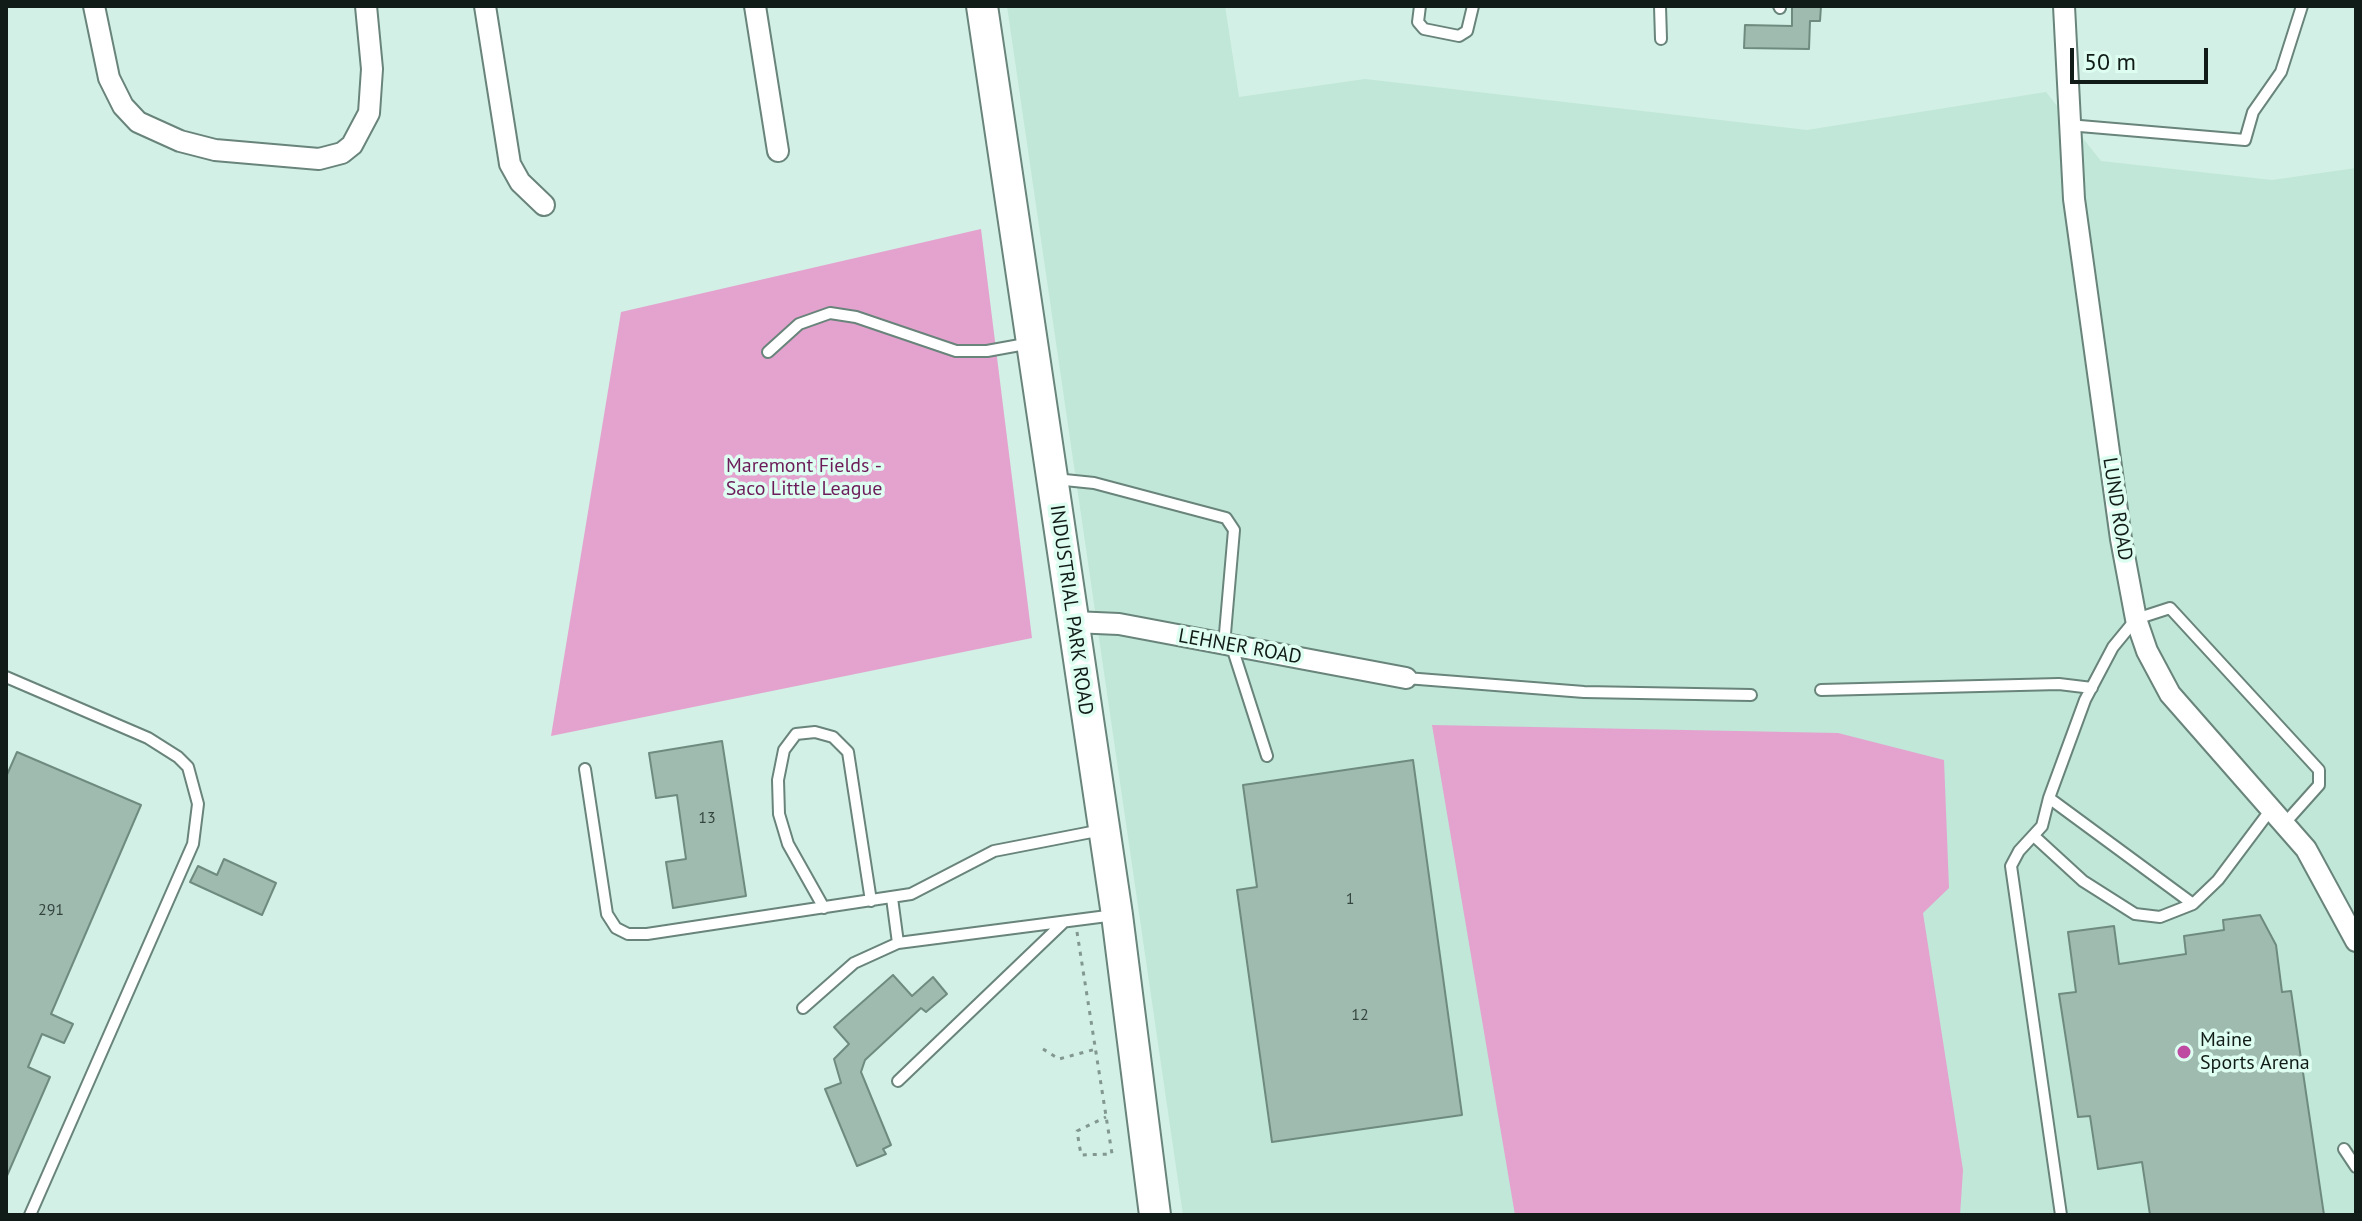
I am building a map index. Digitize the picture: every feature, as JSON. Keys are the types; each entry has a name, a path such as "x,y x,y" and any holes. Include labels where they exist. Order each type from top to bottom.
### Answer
{"main road":[{"name":"INDUSTRIAL PARK ROAD","path":"982,6 1117,915 1155,1215"}],"street":[{"path":"94,6 109,78 123,106 138,122 197,146 293,159 319,159 342,153 366,123 373,86 366,6"},
{"path":"485,6 510,164 520,182 544,205"},
{"path":"755,6 778,151"},
{"name":"LUND ROAD","path":"2064,6 2074,199 2118,523 2136,619 2147,651 2170,694 2306,849 2356,941"},
{"name":"LEHNER ROAD","path":"1073,622 1119,624 1406,678"}],"lane":[{"path":"1420,6 1418,22 1424,29 1459,36 1467,31 1473,6"},
{"path":"1660,6 1661,39"},
{"path":"2068,125 2245,140 2253,112 2281,72 2302,6"},
{"path":"768,352 799,324 830,313 856,317 956,351 987,351 1033,343"},
{"path":"1052,479 1094,483 1226,518 1234,530 1228,646 1267,756"},
{"path":"2035,837 2083,881 2135,914 2160,917 2193,904 2240,852 2319,785 2319,770 2170,608 2136,619 2113,647 2092,688 2049,798 2042,826 2015,858 2012,881 2061,1215"},
{"path":"6,677 148,738 178,757 188,767 198,804 193,844 30,1215"},
{"path":"1406,678 1584,692 1751,695"},
{"path":"1821,690 2059,684 2092,688"},
{"path":"824,908 788,844 779,814 778,780 784,750 796,734 815,732 833,737 848,752 871,901"},
{"path":"585,769 607,914 616,928 628,934 647,934 892,898 927,888 994,851 1104,829"},
{"path":"2049,798 2193,904"},
{"path":"892,898 898,943"},
{"path":"803,1008 854,963 898,943 1117,915"},
{"path":"898,1081 1064,922"},
{"path":"2344,1149 2356,1167"}],"path":[{"path":"1076,920 1083,988 1096,1049 1112,1154 1081,1155 1077,1131 1106,1117"},
{"path":"1043,1049 1059,1059 1096,1049"}],"shaded area":[{"path":"1007,6 1225,6 1239,97 1365,79 1807,130 2046,92 2101,161 2272,180 2356,168 2356,1215 1183,1215"}],"green space":[{"name":"Maremont Fields - Saco Little League","path":"981,229 1032,638 551,736 621,312"},
{"path":"1432,725 1838,733 1944,760 1949,888 1923,913 1963,1170 1960,1215 1515,1215"}],"building":[{"path":"1792,6 1821,6 1820,21 1810,21 1809,49 1744,48 1745,25 1792,26"},
{"path":"722,741 746,896 673,908 666,862 686,859 677,795 656,798 649,753"},
{"path":"17,752 141,805 51,1014 73,1024 64,1043 42,1034 28,1067 50,1077 6,1178 6,777"},
{"path":"1413,760 1462,1115 1272,1142 1237,890 1257,887 1243,785"},
{"path":"224,859 276,883 262,915 190,882 198,866 217,875"},
{"name":"Maine Sports Arena","path":"2260,915 2276,945 2282,992 2291,991 2324,1215 2150,1215 2142,1162 2098,1169 2090,1116 2078,1117 2059,994 2076,992 2068,932 2114,926 2119,964 2186,954 2184,936 2224,930 2223,920"},
{"path":"893,975 912,996 933,977 947,994 926,1012 921,1008 865,1060 861,1072 891,1145 883,1149 886,1154 857,1166 825,1089 841,1083 834,1059 849,1044 834,1027"}],"place":[{"name":"Maine Sports Arena","path":"2184,1052"}]}
